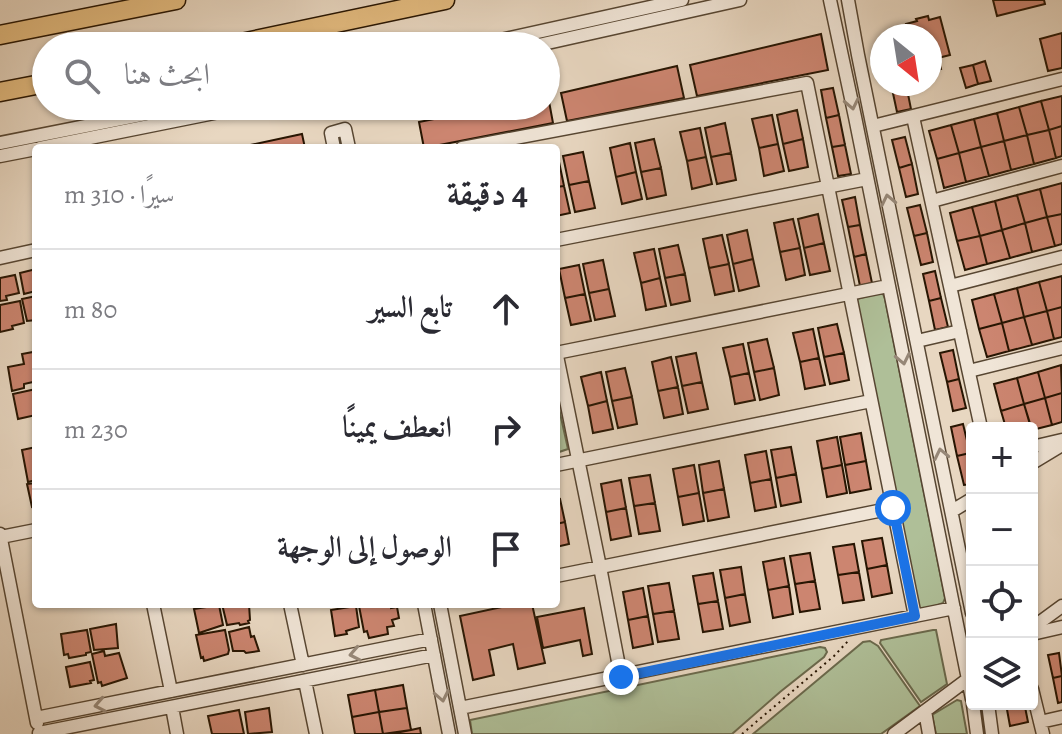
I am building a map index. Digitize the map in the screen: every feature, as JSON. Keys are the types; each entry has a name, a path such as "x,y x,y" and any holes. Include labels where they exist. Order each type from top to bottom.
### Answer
{"highway":[{"path":"0,35 176,0"},
{"path":"293,32 445,0"},
{"path":"0,92 32,86"}],"street":[{"path":"537,32 682,0"},
{"path":"560,40 740,0"},
{"path":"830,0 966,657"},
{"path":"848,0 966,583"},
{"path":"843,58 858,55"},
{"path":"873,126 1062,79"},
{"path":"516,142 807,83 915,616"},
{"path":"913,117 980,422"},
{"path":"0,143 116,120"},
{"path":"58,144 179,120"},
{"path":"333,144 331,133 345,129 348,144"},
{"path":"0,156 32,149"},
{"path":"932,201 1062,166"},
{"path":"560,239 867,179"},
{"path":"878,230 894,226"},
{"path":"0,258 32,251"},
{"path":"950,286 1062,257"},
{"path":"560,351 888,286"},
{"path":"917,341 960,331"},
{"path":"969,371 1062,348"},
{"path":"560,377 621,677"},
{"path":"560,464 871,401"},
{"path":"1038,446 1062,442"},
{"path":"1038,459 1062,442"},
{"path":"952,511 966,503"},
{"path":"560,575 893,508"},
{"path":"32,531 0,536 39,734 434,655"},
{"path":"948,576 964,573"},
{"path":"1038,624 1062,606"},
{"path":"154,608 171,691"},
{"path":"291,608 303,665"},
{"path":"425,608 449,734"},
{"path":"441,608 465,734"},
{"path":"460,708 954,608"},
{"path":"1038,633 1062,627"},
{"path":"36,718 431,639"},
{"path":"235,678 238,694"},
{"path":"305,681 316,734"},
{"path":"894,734 966,681"},
{"path":"172,707 177,734"},
{"path":"973,710 977,734"},
{"path":"989,710 992,734"},
{"path":"925,711 929,734"},
{"path":"1041,728 1062,717"}],"path":[{"path":"742,734 834,656 861,628"}],"green space":[{"path":"883,294 885,299 945,598 943,603 928,608 919,608 857,304 857,299"},
{"path":"560,413 568,449 560,452"},
{"path":"936,630 947,684 921,702 880,643 881,640"},
{"path":"870,641 878,646 920,706 881,734 753,734 863,642"},
{"path":"820,647 827,652 824,657 732,734 472,734 470,720"},
{"path":"957,700 961,701 967,734 936,734 932,715"}],"building":[{"path":"993,0 1044,0 1045,4 997,16"},
{"path":"940,17 942,24 906,24 916,19"},
{"path":"942,25 950,55 942,57"},
{"path":"1062,33 1062,68 1048,71 1040,39"},
{"path":"821,34 828,70 697,96 690,65"},
{"path":"985,61 991,81 978,84 973,65"},
{"path":"973,65 978,84 966,88 960,68"},
{"path":"677,66 684,98 567,121 561,93"},
{"path":"833,88 839,115 826,118 821,90"},
{"path":"894,96 908,96 911,109 897,112"},
{"path":"1062,96 1062,126 1049,130 1041,101"},
{"path":"1041,101 1049,130 1027,135 1019,107"},
{"path":"1019,107 1027,135 1004,141 997,113"},
{"path":"797,110 803,139 783,144 777,115"},
{"path":"997,113 1004,141 981,147 974,119"},
{"path":"772,115 778,144 759,148 752,119"},
{"path":"839,115 845,145 832,147 826,118"},
{"path":"974,119 981,147 959,153 951,125"},
{"path":"552,120 553,123 445,144 423,144 419,122"},
{"path":"725,123 731,153 711,157 705,128"},
{"path":"951,125 959,153 937,159 929,131"},
{"path":"1062,126 1062,156 1056,158 1049,130"},
{"path":"700,128 706,157 687,161 680,132"},
{"path":"1049,130 1056,158 1034,164 1027,135"},
{"path":"302,134 304,144 255,144"},
{"path":"1027,135 1034,164 1011,170 1004,141"},
{"path":"905,137 912,164 899,168 892,140"},
{"path":"654,139 661,168 641,172 635,143"},
{"path":"803,139 808,167 789,171 783,144"},
{"path":"1004,141 1011,170 989,176 981,147"},
{"path":"630,143 636,172 616,177 610,148"},
{"path":"778,144 784,171 764,176 759,148"},
{"path":"845,145 851,174 838,176 832,147"},
{"path":"981,147 989,176 966,182 959,153"},
{"path":"583,152 589,181 569,185 563,156"},
{"path":"731,153 736,180 717,184 711,157"},
{"path":"959,153 966,182 944,188 937,159"},
{"path":"706,157 712,184 692,189 687,161"},
{"path":"912,164 918,194 906,197 899,168"},
{"path":"661,168 666,195 647,199 641,172"},
{"path":"636,172 642,199 622,204 616,177"},
{"path":"589,181 595,208 575,212 569,185"},
{"path":"1062,183 1062,214 1047,217 1040,189"},
{"path":"560,186 564,186 570,213 560,215"},
{"path":"1040,189 1047,217 1025,223 1017,195"},
{"path":"1017,195 1025,223 1002,230 995,201"},
{"path":"855,197 860,225 848,227 842,200"},
{"path":"995,201 1002,230 980,236 972,207"},
{"path":"920,205 927,233 914,236 907,208"},
{"path":"972,207 980,236 957,241 950,213"},
{"path":"818,214 824,243 804,248 798,219"},
{"path":"1062,214 1062,244 1055,246 1047,217"},
{"path":"1047,217 1055,246 1032,252 1025,223"},
{"path":"793,219 800,248 780,252 774,223"},
{"path":"1025,223 1032,252 1010,258 1002,230"},
{"path":"860,225 866,254 854,257 848,227"},
{"path":"747,230 753,259 733,264 727,235"},
{"path":"1002,230 1010,258 987,264 980,236"},
{"path":"927,233 933,262 921,265 914,236"},
{"path":"722,235 729,264 709,268 703,239"},
{"path":"980,236 987,264 965,270 957,241"},
{"path":"824,243 830,271 810,275 804,248"},
{"path":"678,245 685,274 665,278 659,249"},
{"path":"800,248 805,275 786,280 780,252"},
{"path":"654,249 660,278 641,283 634,253"},
{"path":"866,254 872,283 860,286 854,257"},
{"path":"753,259 759,286 739,291 733,264"},
{"path":"603,260 609,289 589,293 583,264"},
{"path":"729,264 734,291 715,295 709,268"},
{"path":"579,265 585,294 565,298 560,269"},
{"path":"32,270 32,292 24,294 20,273"},
{"path":"935,271 941,298 929,301 923,274"},
{"path":"685,274 690,301 671,305 665,278"},
{"path":"15,275 19,293 0,301 0,278"},
{"path":"1062,276 1062,307 1047,311 1039,282"},
{"path":"660,278 666,306 646,310 641,283"},
{"path":"1039,282 1047,311 1024,317 1017,288"},
{"path":"1017,288 1024,317 1002,323 994,294"},
{"path":"609,289 615,316 595,320 589,293"},
{"path":"585,294 591,321 571,325 565,298"},
{"path":"994,294 1002,323 979,329 972,300"},
{"path":"32,297 32,320 27,321 22,299"},
{"path":"941,298 948,327 935,330 929,301"},
{"path":"20,301 24,323 0,332 0,305"},
{"path":"1062,307 1062,337 1054,339 1047,311"},
{"path":"1047,311 1054,339 1032,345 1024,317"},
{"path":"1024,317 1032,345 1009,351 1002,323"},
{"path":"1002,323 1009,351 987,357 979,329"},
{"path":"837,324 844,353 824,357 818,328"},
{"path":"813,329 819,358 800,362 793,333"},
{"path":"767,339 774,368 754,372 748,343"},
{"path":"743,344 749,373 730,377 723,348"},
{"path":"953,350 959,379 947,382 940,353"},
{"path":"32,352 32,382 12,391 8,367 24,364 22,354"},
{"path":"696,353 702,382 682,386 676,357"},
{"path":"844,353 849,380 830,384 824,357"},
{"path":"671,357 678,387 658,391 652,362"},
{"path":"819,358 825,385 805,389 800,362"},
{"path":"1061,365 1062,393 1045,398 1038,372"},
{"path":"625,368 632,397 612,401 606,372"},
{"path":"774,368 779,395 760,400 754,372"},
{"path":"601,372 607,401 588,406 581,377"},
{"path":"1038,372 1045,398 1024,404 1017,378"},
{"path":"749,373 755,400 735,404 730,377"},
{"path":"1017,378 1024,404 1001,411 994,384"},
{"path":"959,379 966,408 953,411 947,382"},
{"path":"702,382 708,409 688,413 682,386"},
{"path":"678,387 683,414 664,418 658,391"},
{"path":"32,390 32,416 18,419 13,394"},
{"path":"1062,393 1062,422 1052,425 1045,398"},
{"path":"632,397 637,424 618,428 612,401"},
{"path":"1045,398 1052,425 1038,428 1038,422 1030,422 1024,404"},
{"path":"607,401 613,429 593,433 588,406"},
{"path":"1024,404 1029,422 1004,422 1001,411"},
{"path":"963,424 966,454 957,456 951,427"},
{"path":"861,433 866,461 845,465 840,437"},
{"path":"837,437 842,465 822,469 817,441"},
{"path":"791,447 796,474 776,478 771,450"},
{"path":"32,448 32,481 28,482 22,450"},
{"path":"766,451 771,479 750,483 745,455"},
{"path":"966,454 966,485 964,485 957,456"},
{"path":"719,461 724,489 703,493 699,465"},
{"path":"866,461 871,489 850,493 845,465"},
{"path":"694,465 699,493 678,497 673,469"},
{"path":"842,465 847,493 827,497 822,469"},
{"path":"796,474 801,502 781,506 776,478"},
{"path":"650,475 655,503 634,506 629,478"},
{"path":"771,479 776,507 755,511 750,483"},
{"path":"621,480 626,508 606,512 601,484"},
{"path":"32,483 32,507 27,484"},
{"path":"724,489 729,517 708,521 703,493"},
{"path":"699,493 704,521 683,525 678,497"},
{"path":"560,499 565,522 560,523"},
{"path":"655,503 660,531 639,534 634,506"},
{"path":"626,508 631,536 611,540 606,512"},
{"path":"565,522 569,544 560,546 560,523"},
{"path":"882,538 887,565 867,569 862,541"},
{"path":"854,544 859,572 838,575 833,547"},
{"path":"810,553 815,581 795,584 790,556"},
{"path":"784,558 789,586 768,590 763,562"},
{"path":"887,565 892,593 872,597 867,569"},
{"path":"741,567 745,594 725,598 720,570"},
{"path":"859,572 864,600 843,603 838,575"},
{"path":"713,573 718,601 698,604 693,576"},
{"path":"815,581 820,609 800,612 795,584"},
{"path":"669,583 674,611 653,614 648,586"},
{"path":"789,586 793,614 773,618 768,590"},
{"path":"643,588 648,616 628,620 623,592"},
{"path":"745,594 750,622 730,626 725,598"},
{"path":"718,601 723,629 703,632 698,604"},
{"path":"220,608 223,625 199,633 194,609"},
{"path":"223,608 249,608 249,623 227,625"},
{"path":"356,608 359,627 335,636 331,610"},
{"path":"359,608 397,608 399,618 392,620 394,626 387,627 388,634 369,638 367,631 364,632"},
{"path":"497,608 533,608 545,663 518,669 513,644 489,650 494,675 473,680 460,616"},
{"path":"584,608 592,654 583,656 580,640 543,648 537,617"},
{"path":"674,611 679,639 658,642 653,614"},
{"path":"648,616 653,644 633,648 628,620"},
{"path":"116,624 118,648 94,650 90,629"},
{"path":"249,627 259,651 233,651 229,632"},
{"path":"87,630 91,652 69,658 68,654 64,655 61,634"},
{"path":"225,630 228,654 204,661 196,635"},
{"path":"104,651 105,656 119,653 127,678 102,686 101,682 98,683 92,654"},
{"path":"1059,653 1062,676 1053,678 1048,655"},
{"path":"90,662 94,680 70,687 66,667"},
{"path":"1062,676 1062,702 1058,703 1053,678"},
{"path":"403,685 407,708 379,712 375,690"},
{"path":"375,690 379,712 352,717 348,695"},
{"path":"269,708 272,732 248,734 245,712"},
{"path":"407,708 411,730 383,734 379,712"},
{"path":"239,710 244,734 212,734 208,716"},
{"path":"1007,710 1026,710 1028,722 1010,726"},
{"path":"379,712 383,734 355,734 352,717"},
{"path":"420,728 421,734 390,734 411,730"}],"route":[{"path":"621,677 915,616 893,508"}]}
